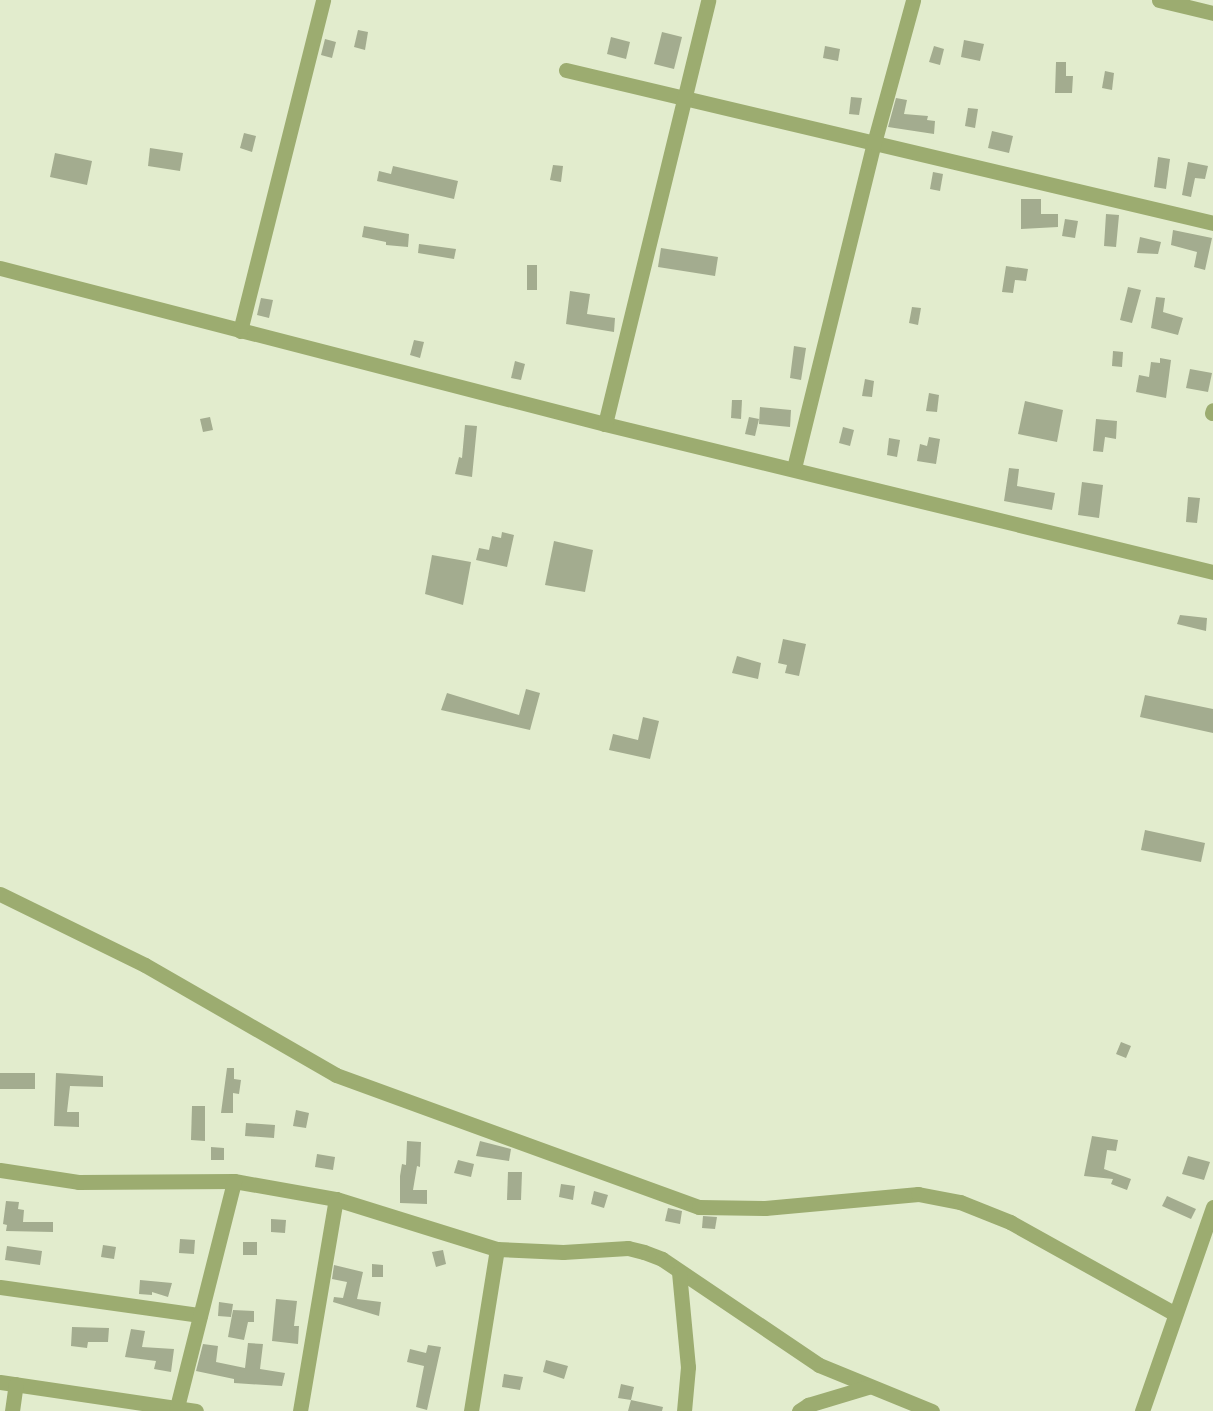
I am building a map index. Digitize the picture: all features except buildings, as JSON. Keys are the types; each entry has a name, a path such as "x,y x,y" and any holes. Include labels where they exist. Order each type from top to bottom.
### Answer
{"street":[{"path":"240,331 323,0"},
{"path":"605,424 708,0"},
{"path":"794,468 874,143 913,0"},
{"path":"1159,0 1213,13"},
{"path":"566,70 1213,223"},
{"path":"0,268 605,424 794,468 1213,572"},
{"path":"0,894 144,965 336,1075 699,1207 765,1208 918,1194 960,1202 1010,1222 1176,1314"},
{"path":"0,1170 78,1182 234,1181 336,1199 497,1249 563,1252 628,1248 662,1259 819,1365 868,1387 932,1411"},
{"path":"176,1410 234,1181"},
{"path":"300,1411 336,1199"},
{"path":"1142,1411 1213,1208"},
{"path":"471,1411 497,1249"},
{"path":"680,1272 688,1367 684,1411"},
{"path":"0,1287 200,1315"},
{"path":"0,1382 176,1410 196,1411"},
{"path":"12,1411 16,1384"},
{"path":"799,1411 808,1405 868,1387"}]}
